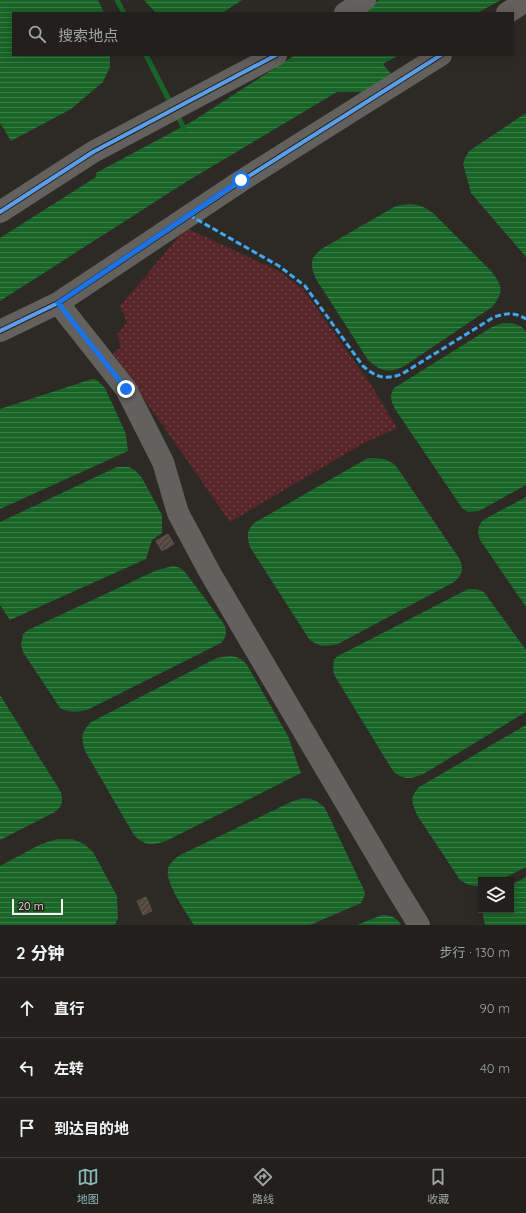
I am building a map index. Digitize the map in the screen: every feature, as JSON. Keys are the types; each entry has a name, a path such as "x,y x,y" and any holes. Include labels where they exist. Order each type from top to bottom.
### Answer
{"street":[{"path":"347,12 365,0"},
{"path":"509,12 526,1"},
{"path":"0,212 93,152 274,56"},
{"path":"0,331 58,303 241,180 439,56"},
{"path":"58,303 126,389 163,462 178,513 209,571 419,925"}],"shaded area":[{"path":"0,0 98,0 104,12 12,12 12,56 110,56 110,67 103,82 71,109 11,141 0,123"},
{"path":"144,0 242,0 224,12 155,12"},
{"path":"379,0 501,0 479,12 361,12"},
{"path":"293,56 397,56 383,64 392,75 367,92 337,92 186,182 0,301 0,238 96,177 96,173 193,121"},
{"path":"526,113 526,257 471,193 463,164 469,151"},
{"path":"408,204 421,206 433,213 491,271 500,285 500,293 492,307 406,365 391,371 377,367 368,360 316,279 312,262 315,255 323,248 396,206"},
{"path":"186,228 279,271 303,289 373,388 397,428 362,444 230,522 113,354 121,347 117,335 127,322 120,306"},
{"path":"503,323 516,324 526,331 526,485 479,511 468,512 462,508 395,409 391,394 394,388 492,327"},
{"path":"92,379 97,380 105,388 126,434 128,451 0,509 0,409"},
{"path":"368,458 390,461 396,466 459,558 462,565 462,571 454,582 338,644 330,646 319,645 309,639 250,547 248,532 254,523"},
{"path":"117,467 129,467 136,471 142,478 162,515 162,533 152,540 146,559 10,620 0,605 0,522"},
{"path":"526,497 526,607 480,540 478,532 483,520"},
{"path":"174,566 185,572 224,624 226,634 221,643 87,710 73,712 60,708 23,652 21,645 23,634 28,630 157,570"},
{"path":"468,589 477,589 484,592 526,650 526,712 425,773 412,778 405,778 393,771 336,678 333,671 334,659"},
{"path":"228,656 239,658 247,665 288,736 301,773 166,841 156,844 145,843 134,835 85,751 83,735 85,729 91,722 217,658"},
{"path":"0,695 61,792 62,801 60,808 55,812 0,840"},
{"path":"526,725 526,867 506,877 478,877 478,886 468,884 460,880 417,815 412,801 414,794 419,787"},
{"path":"304,798 316,801 325,808 364,890 365,895 361,903 310,925 194,925 177,898 170,882 168,869 171,863 180,855 293,801"},
{"path":"57,839 72,839 84,844 93,852 117,896 118,918 115,925 0,925 0,866 41,844"},
{"path":"526,877 526,925 485,925 483,913 514,913 514,883"},
{"path":"382,915 393,917 401,925 357,925"}],"building":[{"path":"168,534 174,544 162,551 156,541"},
{"path":"146,897 152,911 143,915 137,901"}],"waterway":[{"path":"117,0 123,12"},
{"path":"147,56 171,104"},
{"path":"176,113 185,130"}],"marked path":[{"path":"189,215 279,266 305,286 363,366 381,377 391,377 402,374 494,317 510,314 518,315 526,319"}],"cycle path":[{"path":"0,212 93,152 274,56"},
{"path":"0,331 58,303 241,181 439,56"}],"route":[{"path":"126,389 58,303 241,180"}]}
